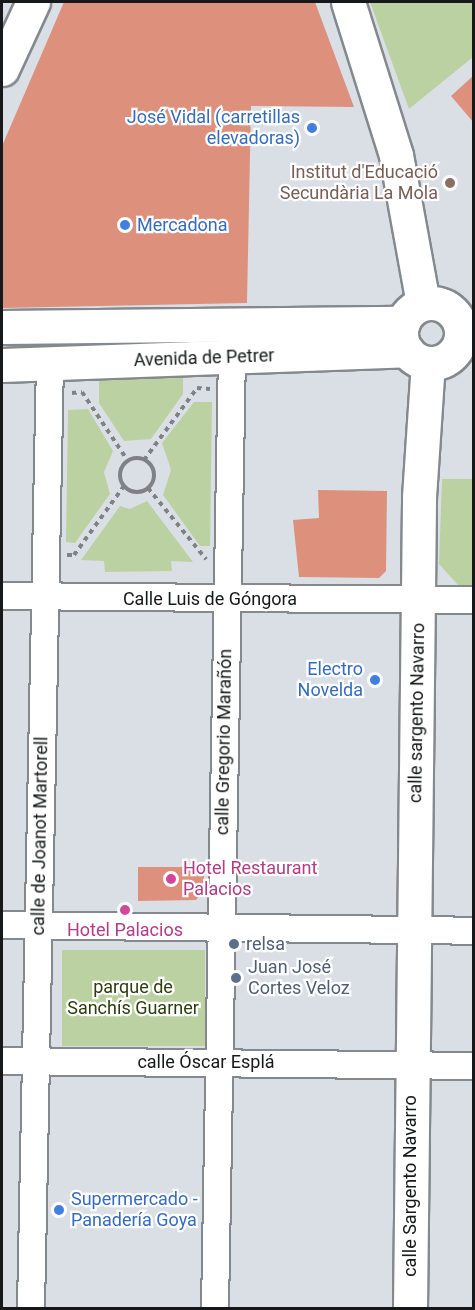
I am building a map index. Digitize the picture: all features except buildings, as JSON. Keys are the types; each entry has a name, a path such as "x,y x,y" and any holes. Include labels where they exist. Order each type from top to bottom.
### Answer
{"street":[{"path":"2,69 33,2"},
{"name":"calle sargento Navarro","path":"348,2 396,155 440,337 419,497 411,1063"},
{"name":"Avenida de Petrer","path":"2,327 440,337"},
{"name":"Avenida de Petrer","path":"2,364 232,356 440,337"},
{"name":"calle Gregorio Marañón","path":"215,1308 232,356"},
{"name":"calle de Joanot Martorell","path":"32,1308 43,597 50,364"},
{"name":"Calle Luis de Góngora","path":"2,596 227,600 474,600"},
{"path":"2,925 220,929 412,928 474,931"},
{"name":"calle Óscar Esplá","path":"2,1061 411,1063 474,1066"},
{"name":"calle Sargento Navarro","path":"410,1308 411,1063"}],"path":[{"path":"144,460 197,388 217,389"},
{"path":"67,393 82,392 128,461"},
{"path":"65,555 74,555 124,486 121,470 128,461 144,460"},
{"path":"124,486 139,492 148,488 154,474 144,460"},
{"path":"148,488 203,559 214,559"}],"green space":[{"path":"370,2 473,2 473,57 409,109"},
{"path":"183,377 183,394 151,439 124,441 99,403 99,381"},
{"path":"194,402 212,402 210,546 200,546 163,495 171,470 162,443"},
{"path":"88,409 113,451 104,472 110,494 75,543 66,542 68,410"},
{"path":"442,479 473,479 473,585 459,586 439,564"},
{"path":"147,501 193,562 171,561 172,571 105,572 104,561 81,560 120,506 130,509"},
{"name":"parque de Sanchís Guarner","path":"62,950 205,950 205,1046 62,1046"}],"place":[{"name":"José Vidal (carretillas elevadoras)","path":"312,128"},
{"name":"Institut d'Educació Secundària La Mola","path":"450,183"},
{"name":"Mercadona","path":"125,225"},
{"name":"Electro Novelda","path":"375,680"},
{"name":"Hotel Restaurant Palacios","path":"171,879"},
{"name":"Hotel Palacios","path":"125,910"},
{"name":"relsa","path":"234,944"},
{"name":"Juan José Cortes Veloz","path":"236,978"},
{"name":"Supermercado - Panadería Goya","path":"59,1210"}]}
